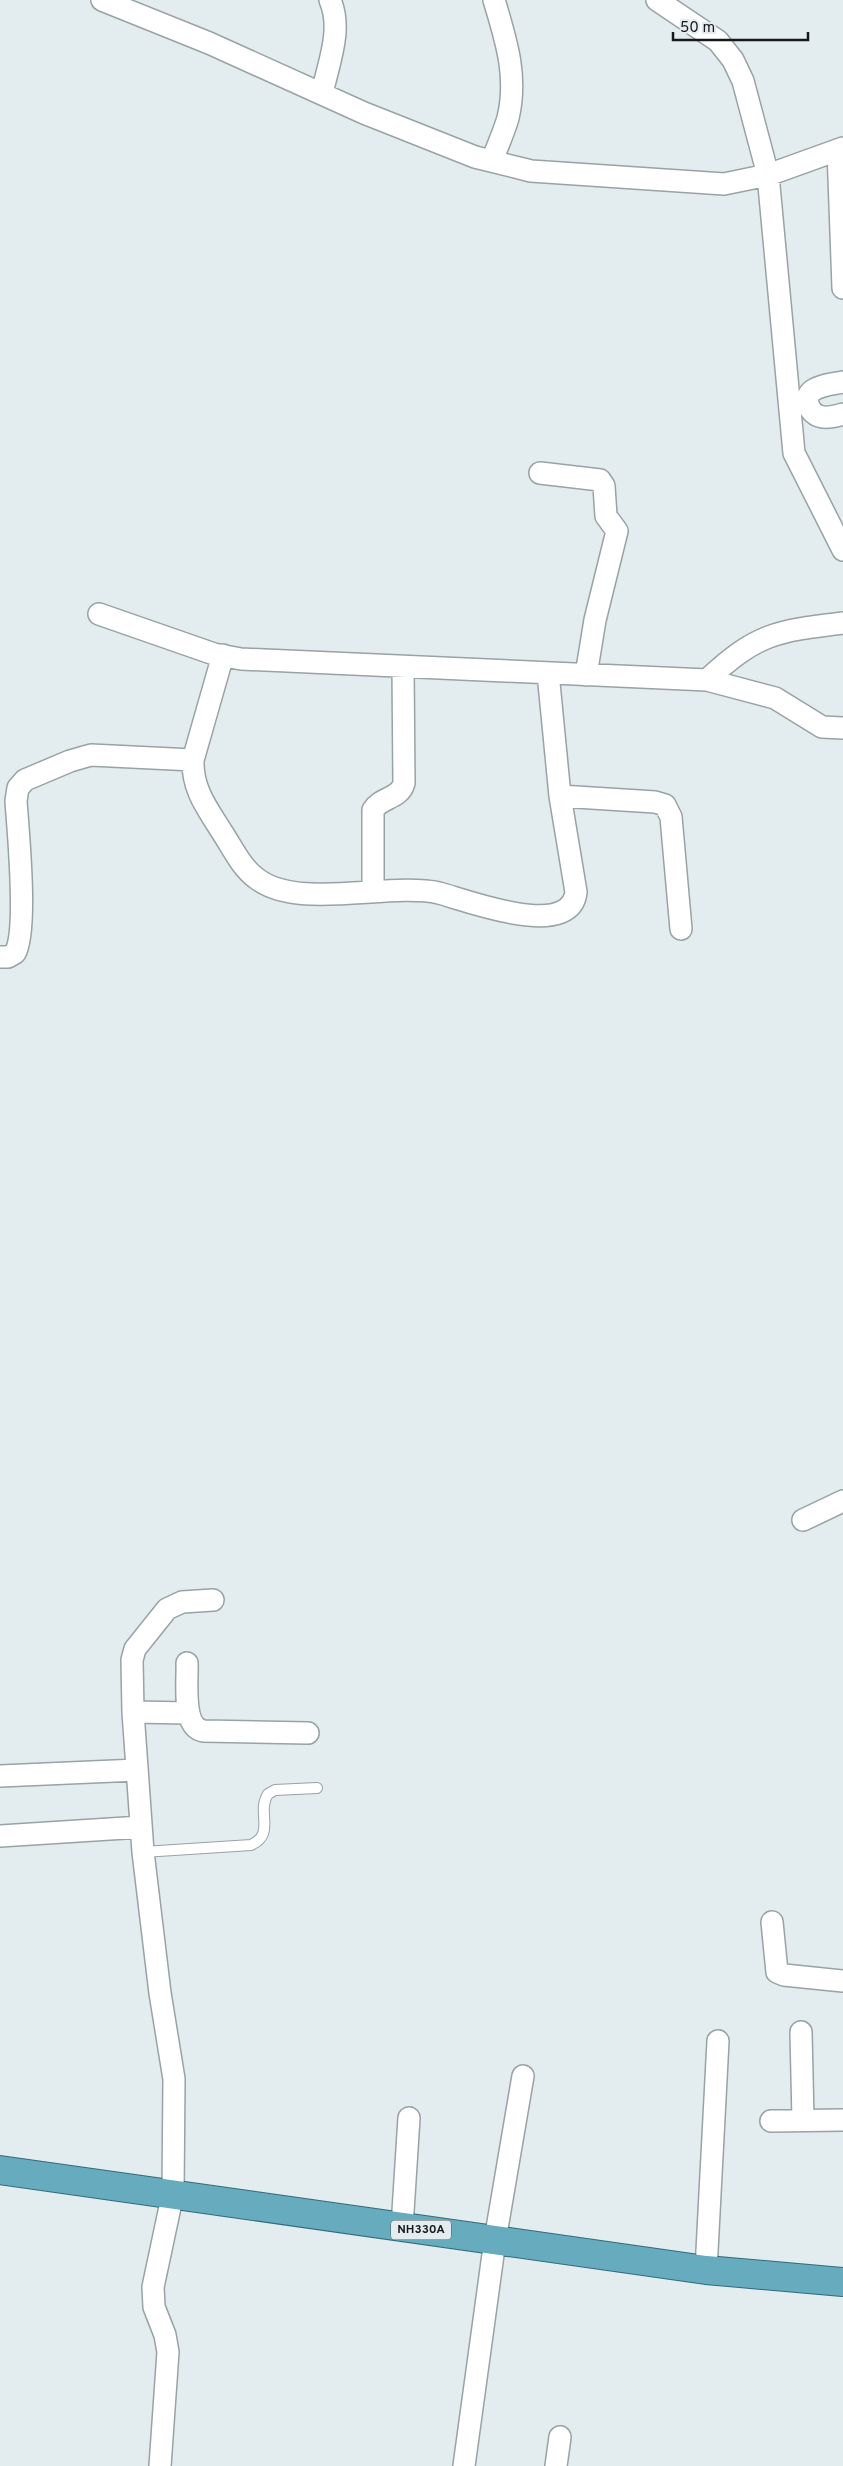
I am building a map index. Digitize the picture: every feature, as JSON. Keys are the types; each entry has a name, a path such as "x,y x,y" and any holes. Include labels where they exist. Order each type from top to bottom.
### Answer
{"highway":[{"name":"NH330A","path":"0,2170 706,2270 843,2282"}],"street":[{"path":"102,0 209,43 322,94 475,158 531,171 724,184 768,175 841,149 843,288"},
{"path":"322,94 335,34 334,9 330,0"},
{"path":"492,161 508,118 513,82 511,62 494,0"},
{"path":"657,0 718,41 726,49 743,81 768,175 794,453 843,550"},
{"path":"843,382 814,389 808,394 807,401 813,413 821,417 843,414"},
{"path":"540,473 600,480 604,486 606,516 617,531 595,620 586,675"},
{"path":"98,614 223,655 278,662 707,680 775,698 822,727 843,728"},
{"path":"707,680 742,649 773,634 789,629 843,623"},
{"path":"223,655 193,760 193,776 204,803 246,868 256,878 281,891 337,894 420,891 437,893 518,914 547,916 565,910 575,899 576,882 560,796 548,673"},
{"path":"373,892 373,810 380,802 400,792 404,783 403,667"},
{"path":"0,958 8,957 15,953 19,942 21,882 16,794 21,784 70,761 91,756 193,760"},
{"path":"560,796 655,802 665,806 670,817 681,929"},
{"path":"803,1520 843,1501"},
{"path":"160,2466 168,2352 165,2335 154,2307 153,2287 173,2193 174,2079 160,1994 143,1852 133,1712 132,1660 135,1649 167,1609 182,1602 213,1600"},
{"path":"187,1663 188,1713 193,1726 200,1730 308,1733"},
{"path":"133,1712 188,1713"},
{"path":"0,1776 137,1770"},
{"path":"0,1836 141,1826"},
{"path":"772,1922 774,1965 777,1972 784,1975 843,1981"},
{"path":"801,2032 803,2120"},
{"path":"706,2270 718,2041"},
{"path":"464,2466 495,2240 523,2076"},
{"path":"402,2227 409,2118"},
{"path":"771,2121 843,2120"},
{"path":"556,2466 560,2437"}],"lane":[{"path":"143,1852 251,1845 262,1839 264,1834 264,1805 268,1794 275,1790 317,1788"}]}
